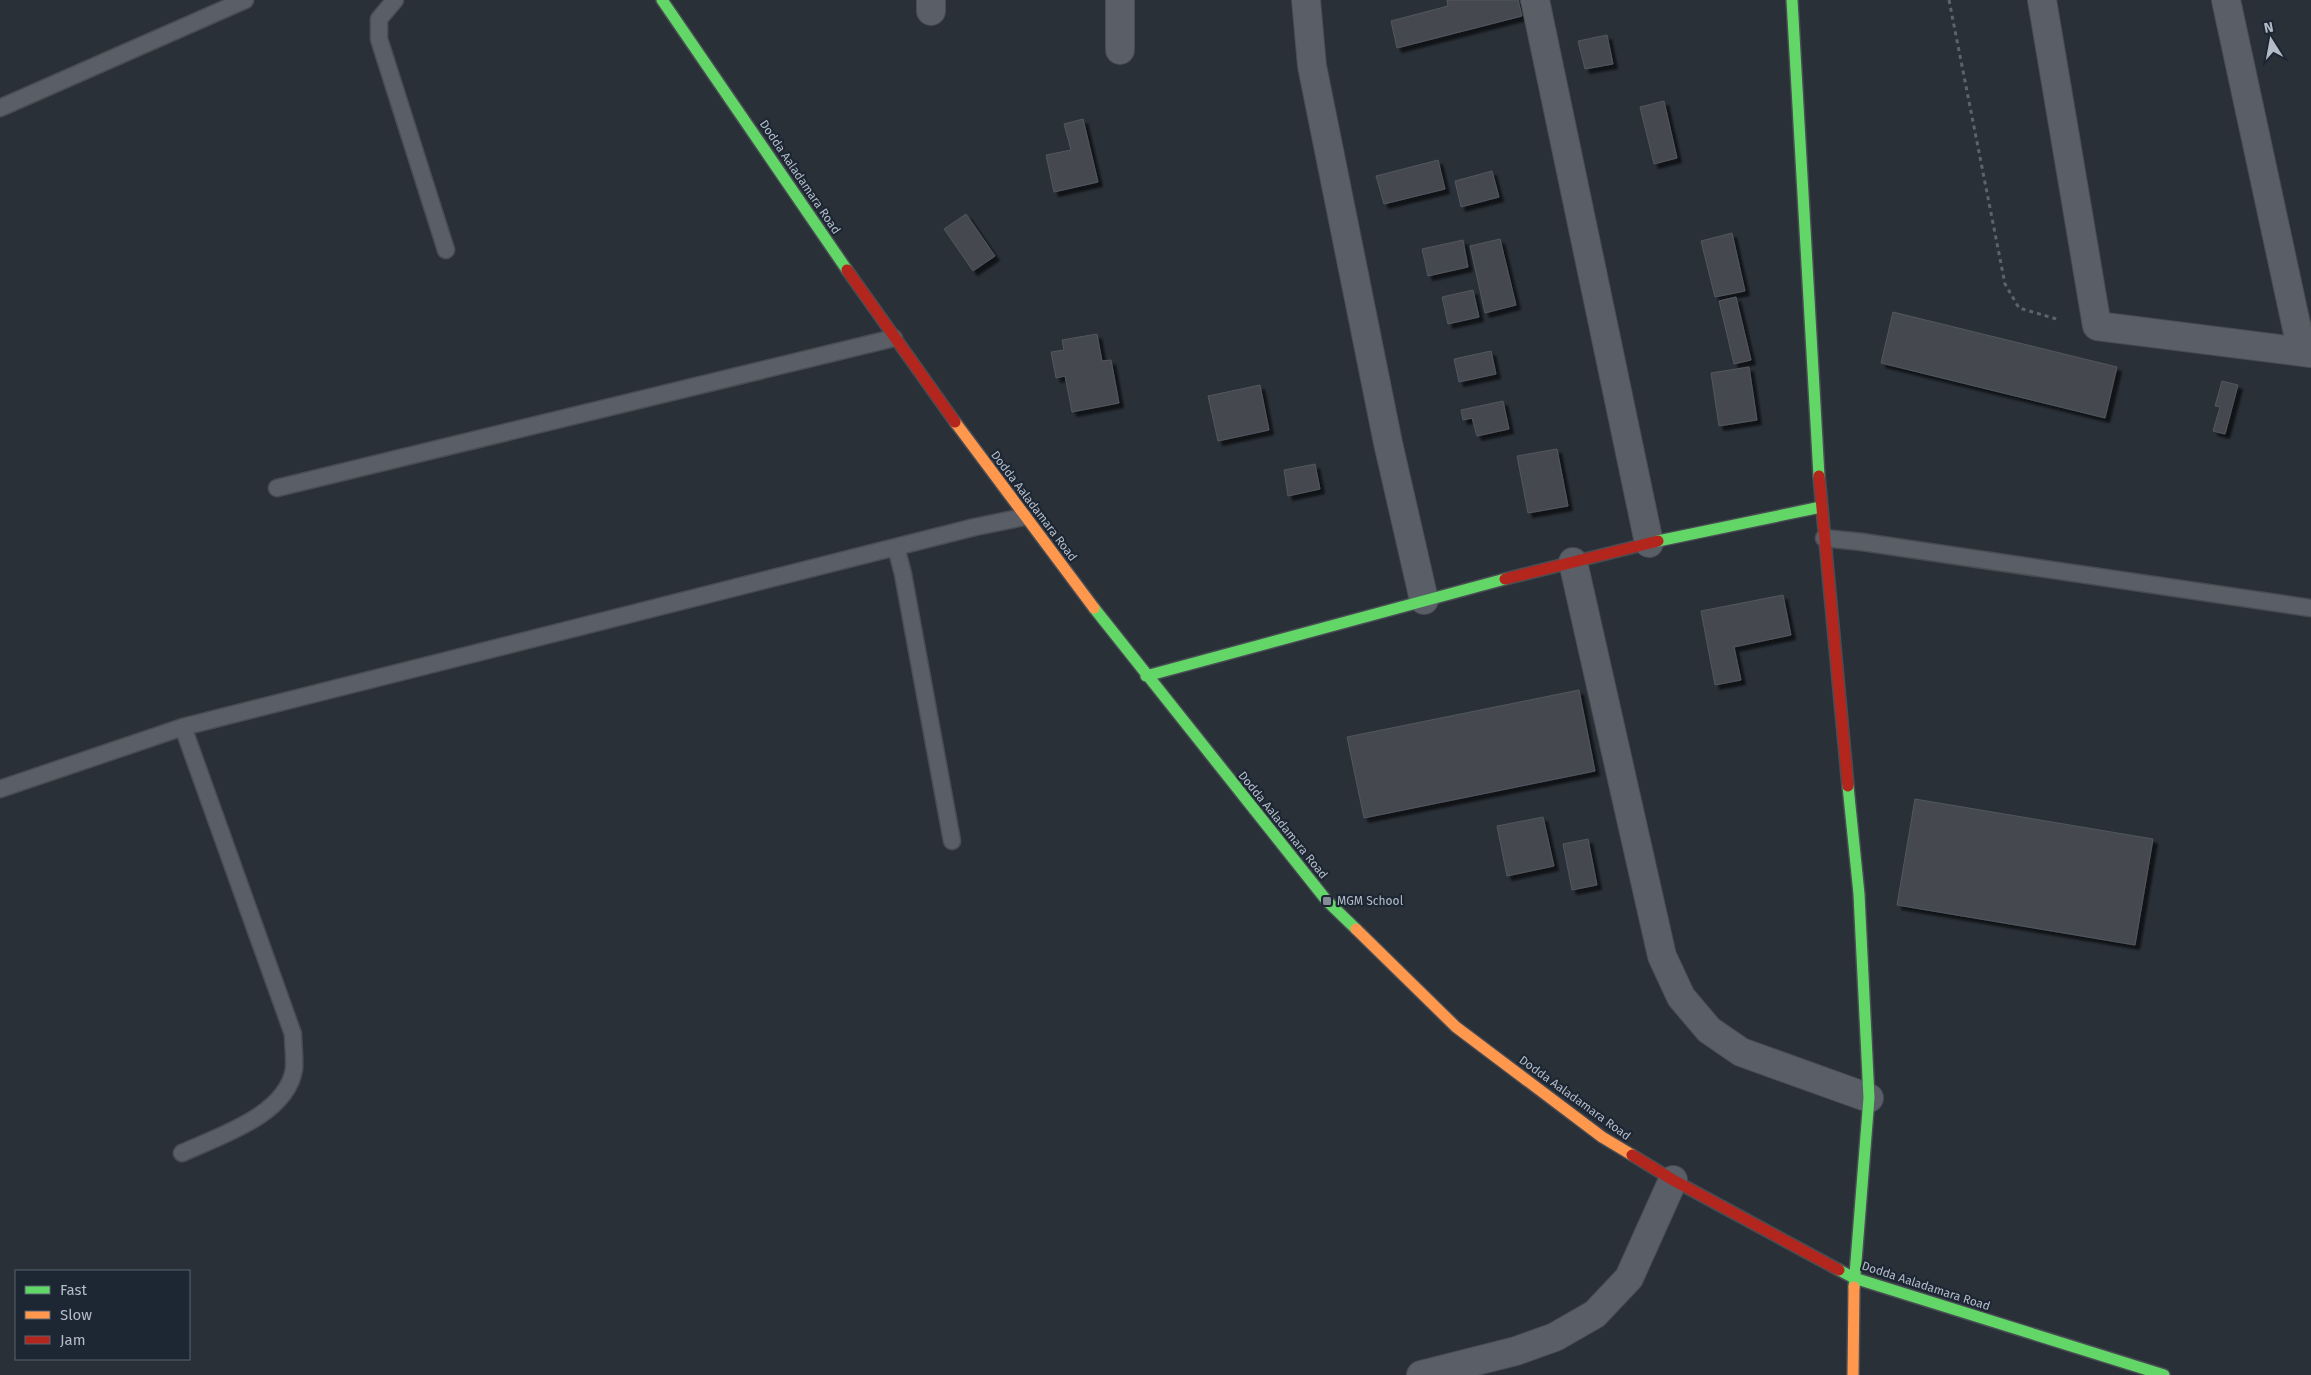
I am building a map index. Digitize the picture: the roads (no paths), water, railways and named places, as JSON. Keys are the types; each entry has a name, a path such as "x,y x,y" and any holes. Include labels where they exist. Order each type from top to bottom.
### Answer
{"main road":[{"name":"Dodda Aaladamara Road","path":"662,0 894,338 1024,517 1146,676 1327,901 1456,1027 1602,1137 1673,1180 1854,1278 2164,1375"},
{"path":"1792,0 1821,507 1859,894 1868,1098 1854,1278 1854,1375"},
{"path":"1146,676 1424,600 1573,562 1649,543 1821,507"}],"street":[{"path":"1120,0 1120,50"},
{"path":"1306,0 1312,66 1388,443 1424,600"},
{"path":"1535,0 1649,543"},
{"path":"2042,0 2097,326 2306,353 2226,0"},
{"path":"1573,562 1662,956 1681,997 1709,1030 1741,1052 1868,1098"},
{"path":"1422,1375 1516,1352 1555,1337 1596,1314 1629,1278 1673,1180"}],"lane":[{"path":"0,108 245,0"},
{"path":"395,0 379,19 378,39 446,250"},
{"path":"277,488 894,338"},
{"path":"0,789 183,728 896,547 1024,517"},
{"path":"1824,538 2311,608"},
{"path":"896,547 903,574 952,841"},
{"path":"182,1153 256,1118 283,1096 294,1069 293,1034 183,728"}],"place":[{"name":"MGM School","path":"1327,901"}]}
